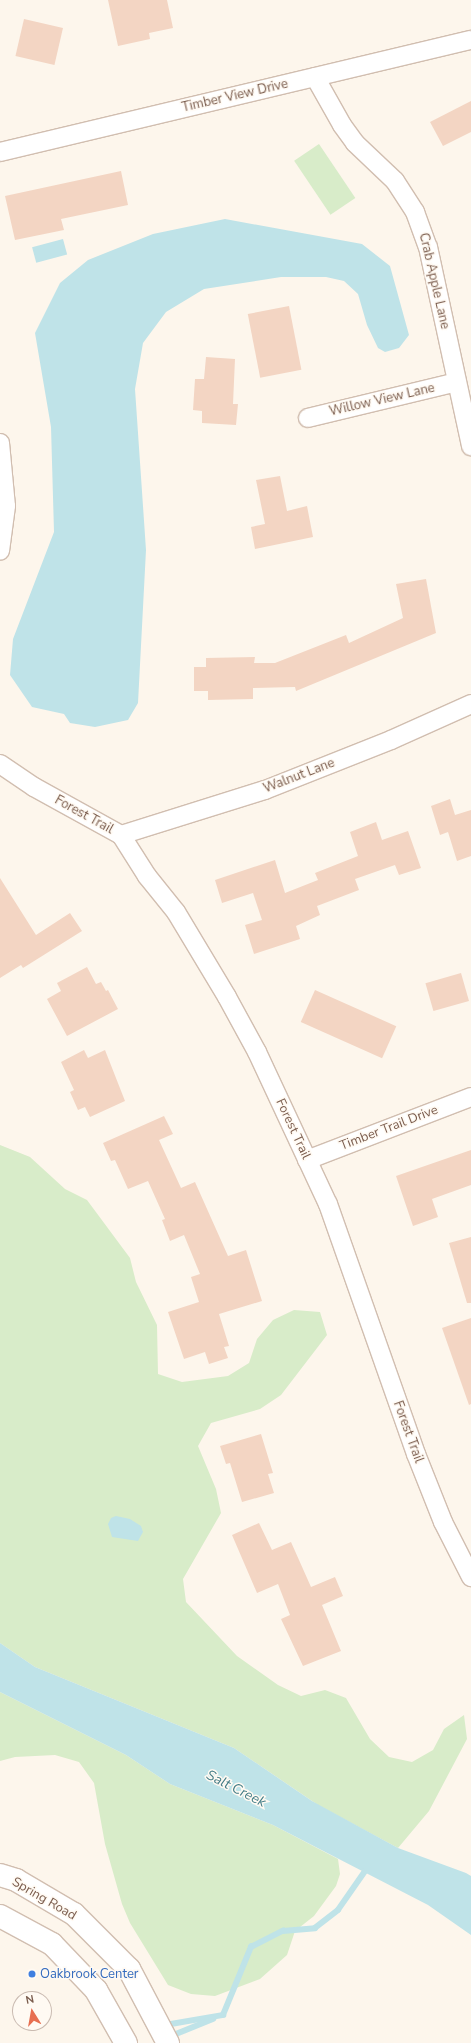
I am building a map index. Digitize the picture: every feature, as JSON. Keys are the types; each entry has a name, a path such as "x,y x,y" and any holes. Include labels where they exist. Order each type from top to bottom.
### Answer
{"street":[{"name":"Timber View Drive","path":"0,152 471,40"},
{"name":"Crab Apple Lane","path":"316,77 342,125 356,143 395,181 415,212 428,247 471,446"},
{"name":"Willow View Lane","path":"308,418 457,382"},
{"path":"0,443 6,506 0,551"},
{"name":"Walnut Lane","path":"121,835 265,790 391,740 471,704"},
{"name":"Forest Trail","path":"0,764 34,787 121,835 147,876 176,912 228,997 257,1052 328,1204 416,1454 444,1522 471,1576"},
{"name":"Timber Trail Drive","path":"308,1160 471,1097"},
{"name":"Spring Road","path":"0,1875 16,1880 74,1914 128,1969 168,2043"},
{"path":"0,1916 52,1944 96,1990 126,2043"}],"green space":[{"path":"319,144 355,198 330,215 294,161"},
{"path":"0,1145 30,1157 65,1189 87,1200 130,1258 136,1282 157,1325 158,1374 182,1382 228,1376 249,1363 257,1339 273,1320 294,1310 320,1312 327,1335 281,1395 260,1409 211,1423 198,1446 216,1489 221,1513 183,1579 186,1602 237,1656 278,1685 301,1696 325,1690 346,1698 370,1739 389,1757 412,1762 433,1750 444,1729 464,1715 467,1739 429,1811 398,1848 318,1805 234,1748 35,1667 0,1643"},
{"path":"0,1692 126,1755 170,1784 273,1825 338,1859 340,1874 336,1886 314,1916 295,1931 287,1955 260,1979 215,1996 191,1994 168,1985 130,1923 122,1904 105,1844 94,1783 79,1762 55,1755 15,1757 0,1761"}],"water":[{"path":"225,219 362,244 390,266 409,335 399,348 385,352 378,348 367,325 358,294 344,281 326,277 281,277 204,289 166,312 143,343 135,389 146,550 138,703 128,720 95,727 70,723 64,714 32,707 10,675 13,639 54,532 51,427 35,333 60,283 88,260 153,234"},
{"path":"63,239 67,254 36,263 32,247"},
{"path":"116,1516 130,1519 141,1526 143,1532 138,1541 112,1537 108,1524 111,1518"},
{"name":"Salt Creek","path":"0,1643 35,1667 234,1748 312,1801 398,1848 471,1876 471,1935 428,1905 273,1825 170,1784 126,1755 0,1692"}],"building":[{"path":"108,0 167,0 173,28 149,33 150,39 118,46"},
{"path":"24,19 63,28 54,65 15,56"},
{"path":"471,101 471,132 443,146 430,122"},
{"path":"121,171 128,205 61,219 64,230 15,240 5,196"},
{"path":"289,306 301,370 260,378 248,314"},
{"path":"206,357 235,359 233,404 238,404 236,425 202,423 202,411 193,410 195,379 204,379"},
{"path":"280,476 287,511 307,506 313,537 255,549 251,527 265,524 256,480"},
{"path":"426,579 436,633 296,691 295,687 253,688 253,699 208,700 208,691 194,691 194,667 206,667 206,658 255,657 254,663 275,663 346,635 349,643 403,618 396,584"},
{"path":"450,799 455,815 471,810 471,856 457,861 448,832 440,835 431,806"},
{"path":"376,822 382,840 408,831 421,868 399,875 395,865 355,879 359,890 317,906 320,915 296,926 300,939 254,954 245,925 262,920 253,893 222,903 215,880 275,860 285,893 318,880 315,873 358,856 350,832"},
{"path":"0,878 36,935 70,913 82,931 23,968 21,965 0,978"},
{"path":"87,967 96,984 101,982 106,991 108,990 118,1009 67,1036 47,999 61,991 57,983"},
{"path":"461,973 469,1001 433,1011 425,983"},
{"path":"315,990 396,1026 382,1058 301,1022"},
{"path":"84,1050 88,1058 105,1050 125,1101 90,1117 85,1107 78,1110 70,1092 74,1090 61,1062"},
{"path":"164,1116 173,1134 159,1140 181,1188 195,1182 228,1256 246,1250 262,1301 219,1314 229,1346 224,1347 228,1358 209,1364 205,1352 184,1359 168,1312 199,1302 191,1277 200,1274 184,1235 170,1241 162,1220 165,1219 148,1181 128,1189 115,1160 111,1161 103,1143"},
{"path":"471,1150 471,1185 432,1199 438,1217 413,1226 396,1176"},
{"path":"471,1237 471,1303 467,1303 449,1243"},
{"path":"471,1318 471,1404 469,1405 442,1328"},
{"path":"261,1434 273,1473 268,1474 274,1493 242,1502 230,1463 226,1464 220,1446"},
{"path":"259,1523 272,1550 291,1542 311,1587 335,1577 343,1596 322,1605 341,1651 303,1666 281,1619 290,1615 278,1584 257,1593 232,1535"}],"waterway":[{"path":"171,2024 223,2015 251,1947 283,1931 315,1928 338,1910 368,1867"},
{"path":"176,2034 213,2019"}],"place":[{"name":"Oakbrook Center","path":"32,1974"}]}
